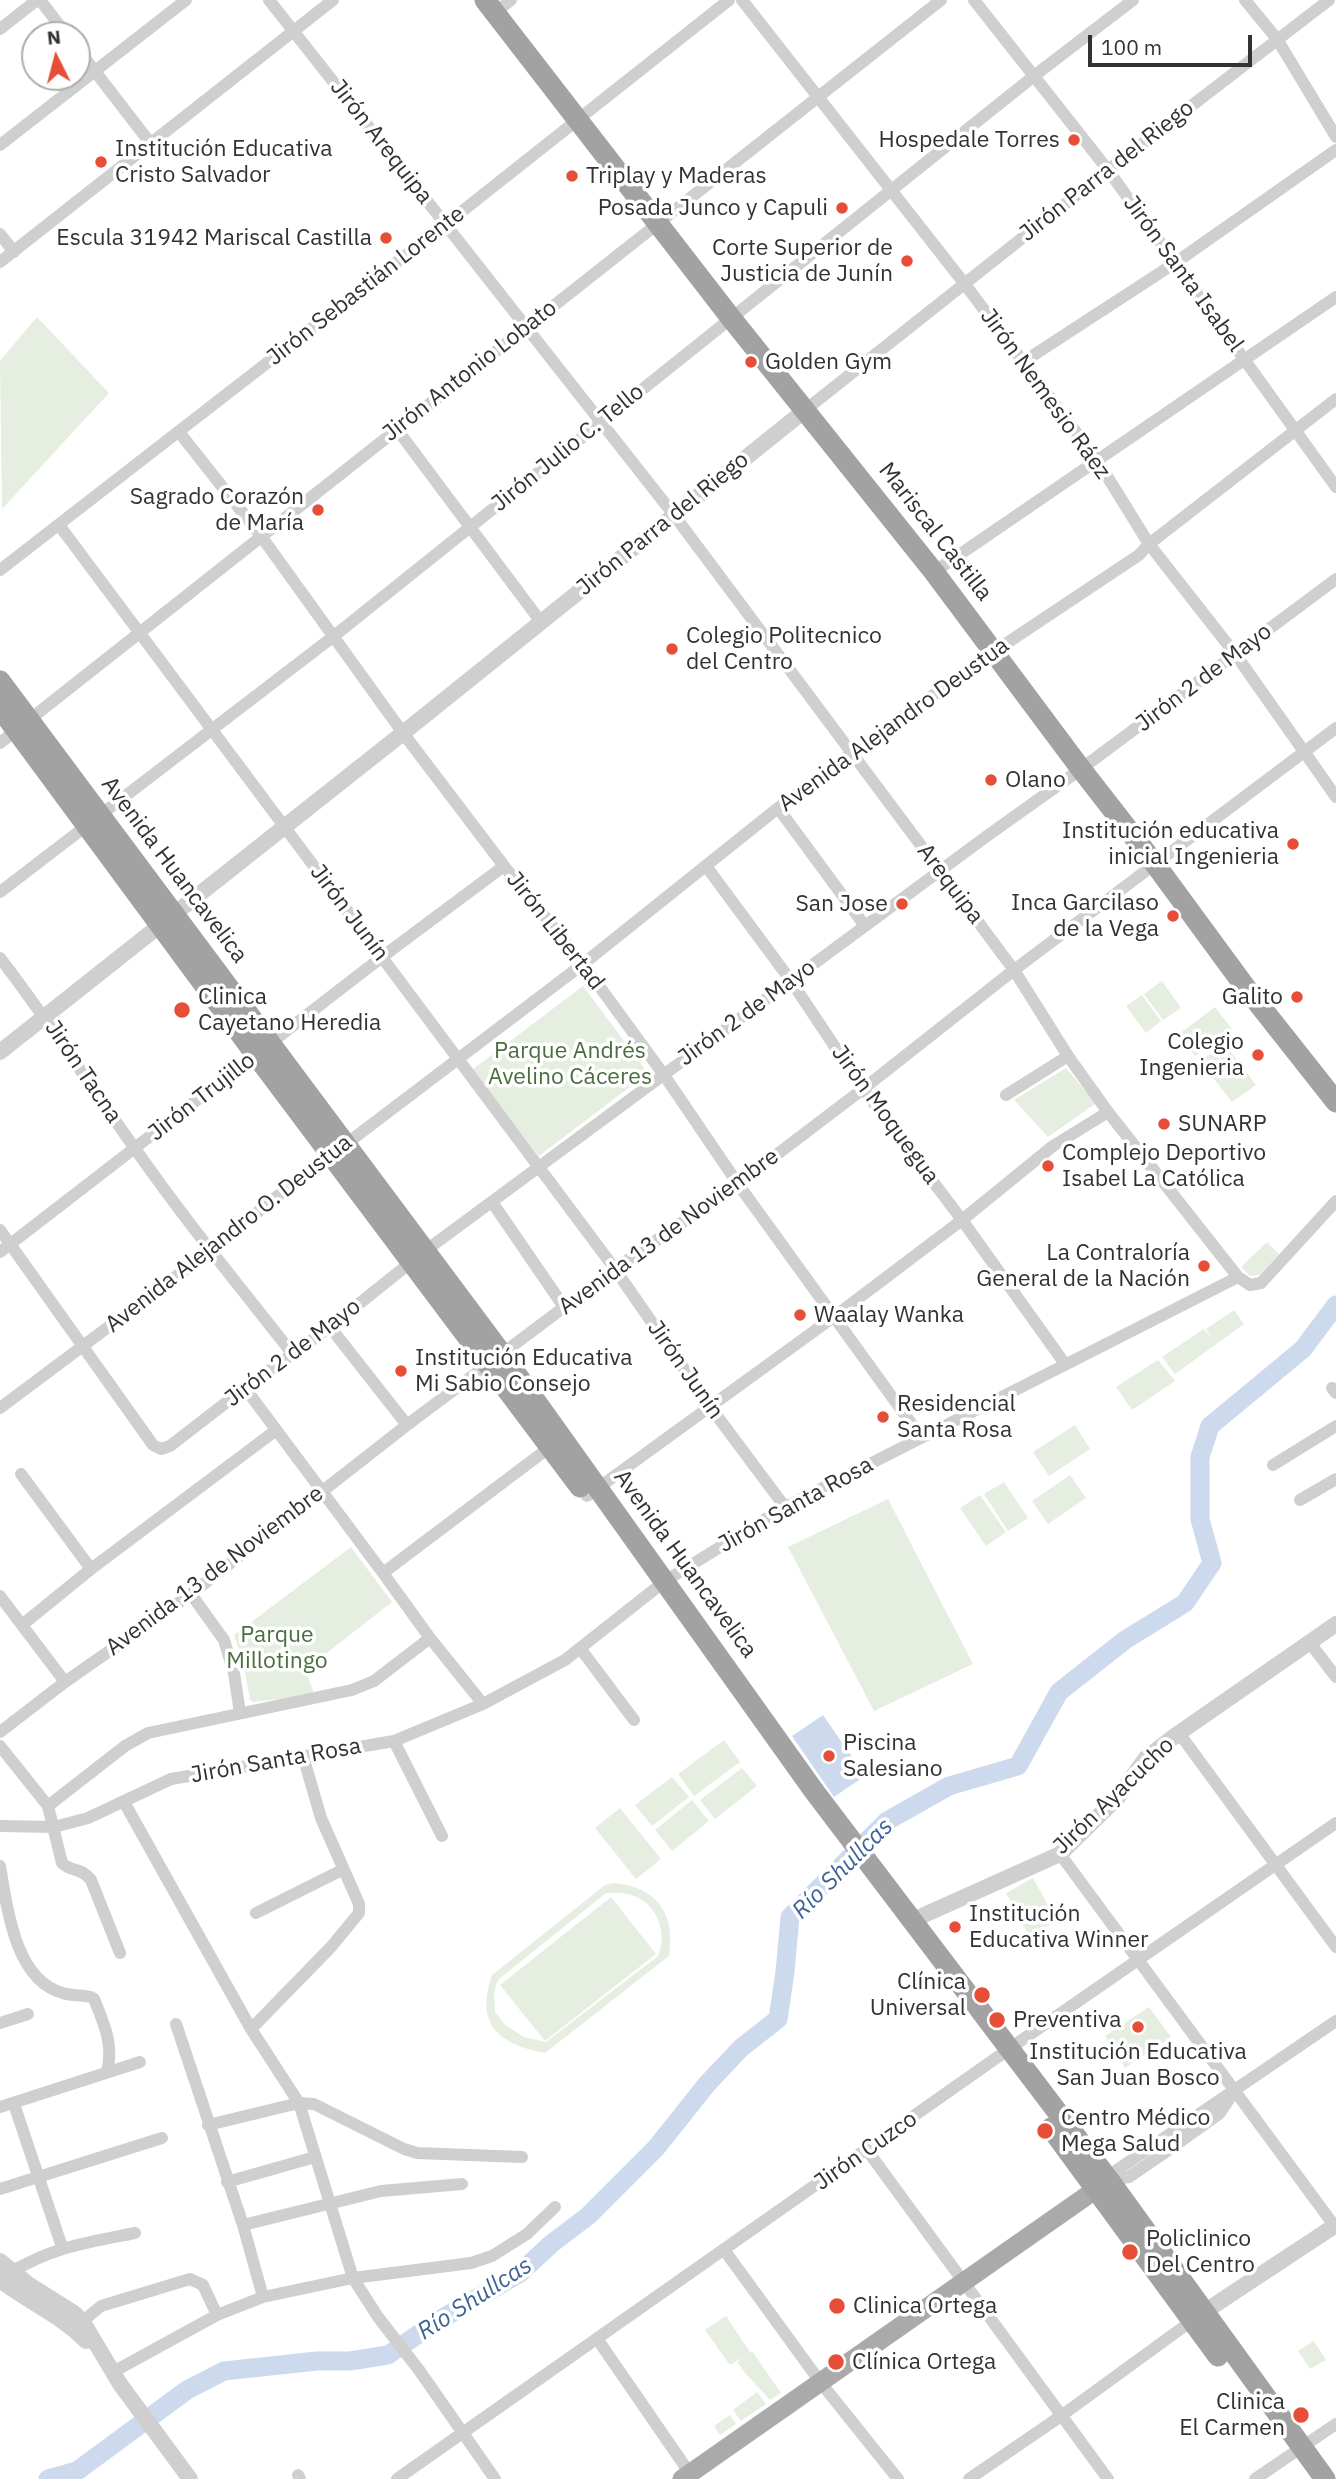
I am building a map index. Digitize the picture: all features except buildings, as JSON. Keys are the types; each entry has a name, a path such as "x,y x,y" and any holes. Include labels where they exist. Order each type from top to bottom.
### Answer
{"highway":[{"name":"Mariscal Castilla","path":"497,4 577,119 995,651 1245,988 1336,1102"},
{"name":"Avenida Huancavelica","path":"0,681 15,731"},
{"name":"Avenida Huancavelica","path":"0,708 15,731 93,820 495,1359 809,1795 903,1913 1296,2451 1325,2479"},
{"name":"Avenida Huancavelica","path":"495,1359 550,1447 592,1492"},
{"name":"Avenida Huancavelica","path":"1296,2451 1309,2479"}],"main road":[{"path":"689,2477 1102,2185"}],"street":[{"path":"0,29 39,0 56,21"},
{"path":"0,145 186,0"},
{"name":"Jirón Arequipa","path":"269,0 674,515"},
{"path":"0,262 333,0"},
{"name":"Jirón Sebastián Lorente","path":"0,570 446,224 729,0"},
{"name":"Jirón Nemesio Ráez","path":"742,0 964,283 1097,460 1149,544 1236,655 1336,797"},
{"name":"Jirón Antonio Lobato","path":"15,731 941,0"},
{"name":"Jirón Santa Isabel","path":"974,0 1108,170 1336,486"},
{"name":"Jirón Julio C. Tello","path":"0,892 334,636 1034,76 1133,0"},
{"path":"1245,0 1277,40 1336,137"},
{"name":"Jirón Parra del Riego","path":"0,1052 964,283 1329,0"},
{"path":"91,66 151,144"},
{"path":"1023,362 1175,263 1336,150"},
{"path":"0,234 14,252"},
{"path":"934,572 1336,297"},
{"name":"Avenida Alejandro Deustua","path":"458,1059 583,964 778,808 995,651 1139,555 1149,544 1336,399"},
{"path":"396,428 541,622"},
{"name":"Jirón Libertad","path":"179,432 261,536 503,866 583,964 664,1074 737,1184 921,1437"},
{"name":"Arequipa","path":"674,515 1014,970 1068,1056 1108,1112 1238,1277 1250,1285 1261,1283 1336,1201"},
{"name":"Jirón Junín","path":"59,525 615,1269 711,1408 785,1507"},
{"name":"Jirón 2 de Mayo","path":"83,1347 153,1446 170,1446 330,1327 419,1256 1336,579"},
{"name":"Avenida 13 de Noviembre","path":"0,1732 65,1682 191,1594 407,1425 615,1269 737,1184 1014,970 1336,728"},
{"path":"778,808 865,926"},
{"name":"Jirón Trujillo","path":"0,1252 503,866"},
{"name":"Jirón Moquegua","path":"706,866 791,981 863,1089 962,1220 1065,1364"},
{"name":"Jirón Tacna","path":"0,958 210,1251 292,1353"},
{"path":"1006,1095 1068,1056"},
{"name":"Avenida Alejandro O. Deustua","path":"0,1408 210,1251 338,1149 458,1059"},
{"path":"592,1492 835,1316 962,1220 1053,1146 1108,1112"},
{"path":"492,1202 564,1307"},
{"path":"0,1230 83,1347"},
{"name":"Jirón Santa Rosa","path":"0,1826 54,1827 88,1818 171,1779 394,1741 483,1704 565,1660 660,1585 785,1507 1238,1277"},
{"path":"330,1327 407,1425"},
{"path":"245,1388 430,1638 483,1704"},
{"path":"1273,1465 1336,1426"},
{"path":"22,1625 275,1431"},
{"path":"383,1573 550,1447"},
{"path":"22,1474 92,1569"},
{"path":"1300,1500 1336,1479"},
{"path":"191,1594 224,1640 234,1673 240,1713"},
{"path":"0,1596 65,1682"},
{"name":"Jirón Ayacucho","path":"903,1913 1060,1854 1118,1797 1146,1758 1336,1624"},
{"path":"48,1806 125,1746 148,1733 352,1690 366,1685 430,1638"},
{"path":"1310,1643 1336,1677"},
{"path":"580,1648 634,1720"},
{"path":"1179,1733 1336,1947"},
{"path":"394,1741 442,1836"},
{"path":"0,1746 48,1806 64,1866 83,1871 91,1880 120,1953"},
{"path":"251,2029 299,1982 357,1917 359,1904 321,1818 303,1756"},
{"path":"124,1802 251,2029 299,2103 353,2278 495,2479"},
{"name":"Jirón Cuzco","path":"397,2479 1336,1823"},
{"path":"969,2479 1199,2316 1335,2227 1060,1854"},
{"path":"0,1866 5,1923 40,1982 62,1993 94,1999 110,2044 107,2071"},
{"path":"256,1913 342,1870"},
{"path":"0,2023 28,2014"},
{"path":"1102,2185 1129,2177 1220,2113 1235,2090 1336,2021"},
{"path":"176,2024 243,2225 263,2297"},
{"path":"0,2107 140,2062"},
{"path":"208,2125 299,2103 319,2106 417,2153 522,2157"},
{"path":"14,2104 62,2247"},
{"path":"0,2189 162,2138"},
{"path":"867,2150 1108,2479"},
{"path":"227,2182 315,2157"},
{"path":"243,2225 381,2191 462,2184"},
{"path":"117,2378 217,2315 263,2297 353,2278 482,2260 527,2234 555,2207"},
{"path":"3,2273 62,2247 135,2233"},
{"path":"725,2251 821,2383 898,2479"},
{"path":"3,2273 62,2305 188,2477"},
{"path":"78,2325 101,2306 190,2279 203,2285 217,2315"},
{"path":"598,2340 689,2477"},
{"path":"1255,2479 1336,2424"}],"green space":[{"path":"37,317 109,393 2,509 0,361"},
{"path":"1162,981 1181,1008 1163,1020 1144,994"},
{"name":"Parque Andrés Avelino Cáceres","path":"583,986 648,1073 539,1156 472,1070"},
{"path":"1142,995 1161,1021 1146,1033 1126,1006"},
{"path":"1215,1007 1232,1029 1195,1056 1179,1034"},
{"path":"1225,1044 1256,1085 1232,1102 1200,1061"},
{"path":"1066,1068 1096,1103 1048,1137 1014,1100"},
{"path":"1267,1242 1279,1254 1260,1275 1250,1276 1241,1267"},
{"path":"1234,1310 1244,1324 1175,1374 1162,1357 1204,1329 1212,1339 1206,1329"},
{"path":"1158,1360 1175,1381 1132,1410 1116,1387"},
{"path":"1075,1425 1090,1449 1049,1476 1033,1452"},
{"path":"1070,1475 1086,1498 1048,1524 1032,1501"},
{"path":"1004,1482 1028,1518 1008,1531 984,1494"},
{"path":"980,1495 1006,1532 986,1546 960,1508"},
{"path":"888,1499 973,1664 874,1711 788,1547"},
{"name":"Parque Millotingo","path":"351,1547 392,1602 305,1670 315,1695 253,1702 250,1700 243,1661 234,1635"},
{"path":"724,1740 740,1762 694,1796 678,1774"},
{"path":"742,1768 757,1786 715,1819 700,1800"},
{"path":"672,1777 689,1797 652,1826 635,1805"},
{"path":"692,1800 709,1821 672,1851 655,1830"},
{"path":"620,1808 661,1859 636,1879 595,1828"},
{"path":"1033,1878 1057,1921 1029,1936 1006,1893"},
{"path":"614,1883 642,1890 660,1905 669,1927 669,1956 545,2053 515,2044 503,2037 489,2019 486,2007 492,1975 605,1885","holes":["606,1893 634,1896 649,1906 661,1929 658,1956 546,2042 524,2037 505,2025 495,2012 494,1993 499,1979"]},
{"path":"611,1897 656,1954 545,2041 500,1985"},
{"path":"1149,2007 1171,2037 1125,2068 1105,2036"},
{"path":"726,2316 781,2393 770,2400 737,2362 745,2356 730,2365 705,2330"},
{"path":"1314,2341 1326,2360 1310,2369 1298,2351"},
{"path":"757,2392 766,2404 741,2421 733,2410"},
{"path":"730,2415 736,2424 720,2435 714,2426"}],"water":[{"name":"Piscina Salesiano","path":"823,1715 865,1776 834,1797 792,1736"}],"waterway":[{"name":"Río Shullcas","path":"48,2479 77,2471 187,2390 224,2371 317,2361 350,2361 388,2355 436,2322 520,2273 551,2244 588,2216 656,2148 707,2084 741,2048 778,2019 790,1917 887,1821 949,1786 1018,1766 1059,1692 1125,1640 1185,1603 1212,1563 1200,1519 1200,1457 1210,1426 1303,1349 1336,1305"}],"place":[{"name":"Hospedale Torres","path":"1074,140"},
{"name":"Institución Educativa Cristo Salvador","path":"101,162"},
{"name":"Triplay y Maderas","path":"572,176"},
{"name":"Posada Junco y Capuli","path":"842,208"},
{"name":"Escula 31942 Mariscal Castilla","path":"386,238"},
{"name":"Corte Superior de Justicia de Junín","path":"907,261"},
{"name":"Golden Gym","path":"751,362"},
{"name":"Sagrado Corazón de María","path":"318,510"},
{"name":"Colegio Politecnico del Centro","path":"672,649"},
{"name":"Olano","path":"991,780"},
{"name":"Institución educativa inicial Ingenieria","path":"1293,844"},
{"name":"San Jose","path":"902,904"},
{"name":"Inca Garcilaso de la Vega","path":"1173,916"},
{"name":"Galito","path":"1297,997"},
{"name":"Clinica Cayetano Heredia","path":"182,1010"},
{"name":"Colegio Ingenieria","path":"1258,1055"},
{"name":"SUNARP","path":"1164,1124"},
{"name":"Complejo Deportivo Isabel La Católica","path":"1048,1166"},
{"name":"La Contraloría General de la Nación","path":"1204,1266"},
{"name":"Waalay Wanka","path":"800,1315"},
{"name":"Institución Educativa Mi Sabio Consejo","path":"401,1371"},
{"name":"Residencial Santa Rosa","path":"883,1417"},
{"name":"Piscina Salesiano","path":"829,1756"},
{"name":"Institución Educativa Winner","path":"955,1927"},
{"name":"Clínica Universal","path":"982,1995"},
{"name":"Preventiva","path":"997,2020"},
{"name":"Institución Educativa San Juan Bosco","path":"1138,2027"},
{"name":"Centro Médico Mega Salud","path":"1045,2131"},
{"name":"Policlinico Del Centro","path":"1130,2252"},
{"name":"Clinica Ortega","path":"837,2306"},
{"name":"Clínica Ortega","path":"836,2362"},
{"name":"Clinica El Carmen","path":"1301,2415"}]}
